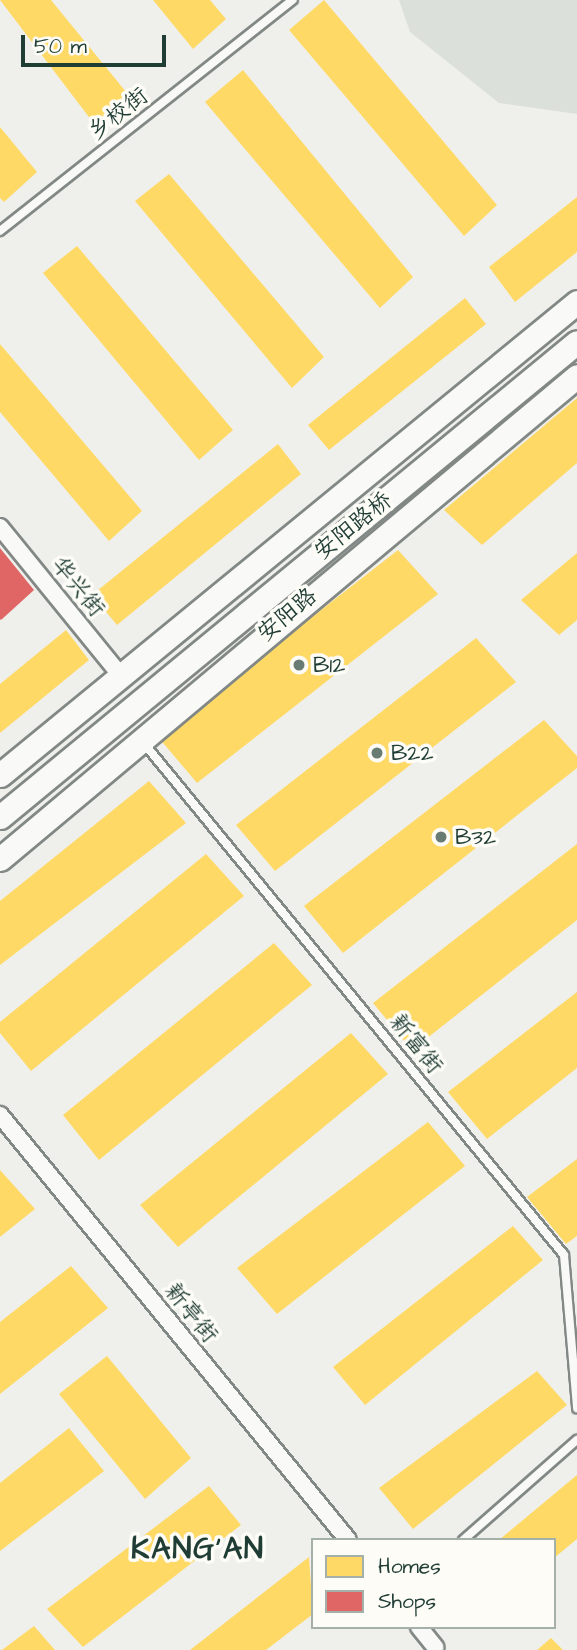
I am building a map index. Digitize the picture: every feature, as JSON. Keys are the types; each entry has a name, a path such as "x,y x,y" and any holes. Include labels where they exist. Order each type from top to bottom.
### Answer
{"main road":[{"path":"0,775 577,302"},
{"name":"安阳路桥","path":"0,817 577,342"},
{"name":"安阳路","path":"0,859 140,739 577,376"}],"street":[{"name":"华兴街","path":"0,527 121,676"},
{"name":"新亭街","path":"0,1115 346,1538"},
{"path":"421,1629 435,1647"}],"lane":[{"name":"乡校街","path":"0,231 293,0"},
{"name":"新富街","path":"140,739 564,1255 577,1408"},
{"path":"465,1538 577,1440"}],"shaded area":[{"path":"399,0 577,0 577,114 499,103 410,32"}],"building: Homes":[{"path":"0,0 51,0 131,98 98,129"},
{"path":"153,0 210,0 226,19 193,49"},
{"path":"324,0 497,205 464,236 289,30"},
{"path":"243,70 413,277 380,308 205,102"},
{"path":"0,127 37,172 4,202 0,198"},
{"path":"169,174 324,357 292,388 135,201"},
{"path":"577,197 577,252 515,302 489,267"},
{"path":"77,246 233,430 199,460 43,273"},
{"path":"465,298 486,324 329,450 308,425"},
{"path":"0,344 142,511 109,541 0,412"},
{"path":"577,398 577,463 482,545 444,510"},
{"path":"278,444 301,474 117,625 92,595"},
{"name":"B12","path":"398,550 438,594 197,783 158,737"},
{"path":"577,553 577,620 559,635 521,600"},
{"path":"66,630 89,660 0,733 0,684"},
{"name":"B22","path":"476,638 516,682 275,871 236,825"},
{"name":"B32","path":"544,720 577,756 577,768 343,953 304,906"},
{"path":"149,781 186,823 0,965 0,901"},
{"path":"577,844 577,920 412,1050 373,1003"},
{"path":"206,854 244,896 31,1071 0,1033 0,1022"},
{"path":"274,943 312,985 99,1160 63,1115"},
{"path":"577,992 577,1068 487,1139 448,1092"},
{"path":"351,1033 388,1074 178,1247 140,1205"},
{"path":"428,1122 465,1166 277,1314 237,1268"},
{"path":"577,1159 577,1236 566,1244 527,1197"},
{"path":"0,1170 35,1209 0,1237"},
{"path":"513,1226 543,1260 365,1405 333,1367"},
{"path":"71,1266 108,1308 0,1394 0,1322"},
{"path":"107,1356 191,1458 145,1499 59,1394"},
{"path":"537,1371 567,1405 413,1529 379,1488"},
{"path":"69,1428 104,1471 0,1551 0,1483"},
{"path":"577,1475 577,1539 556,1556 556,1538 501,1538"},
{"path":"209,1486 241,1525 83,1647 47,1609"},
{"path":"309,1557 311,1616 266,1650 190,1650"},
{"path":"34,1626 55,1650 2,1650"},
{"path":"551,1638 563,1650 537,1650"}],"building: Shops":[{"path":"0,548 34,590 1,620 0,619"}],"place":[{"name":"B12","path":"299,665"},
{"name":"B22","path":"377,753"},
{"name":"B32","path":"441,837"}],"district":[{"name":"KANG'AN","path":"198,1549"}]}
